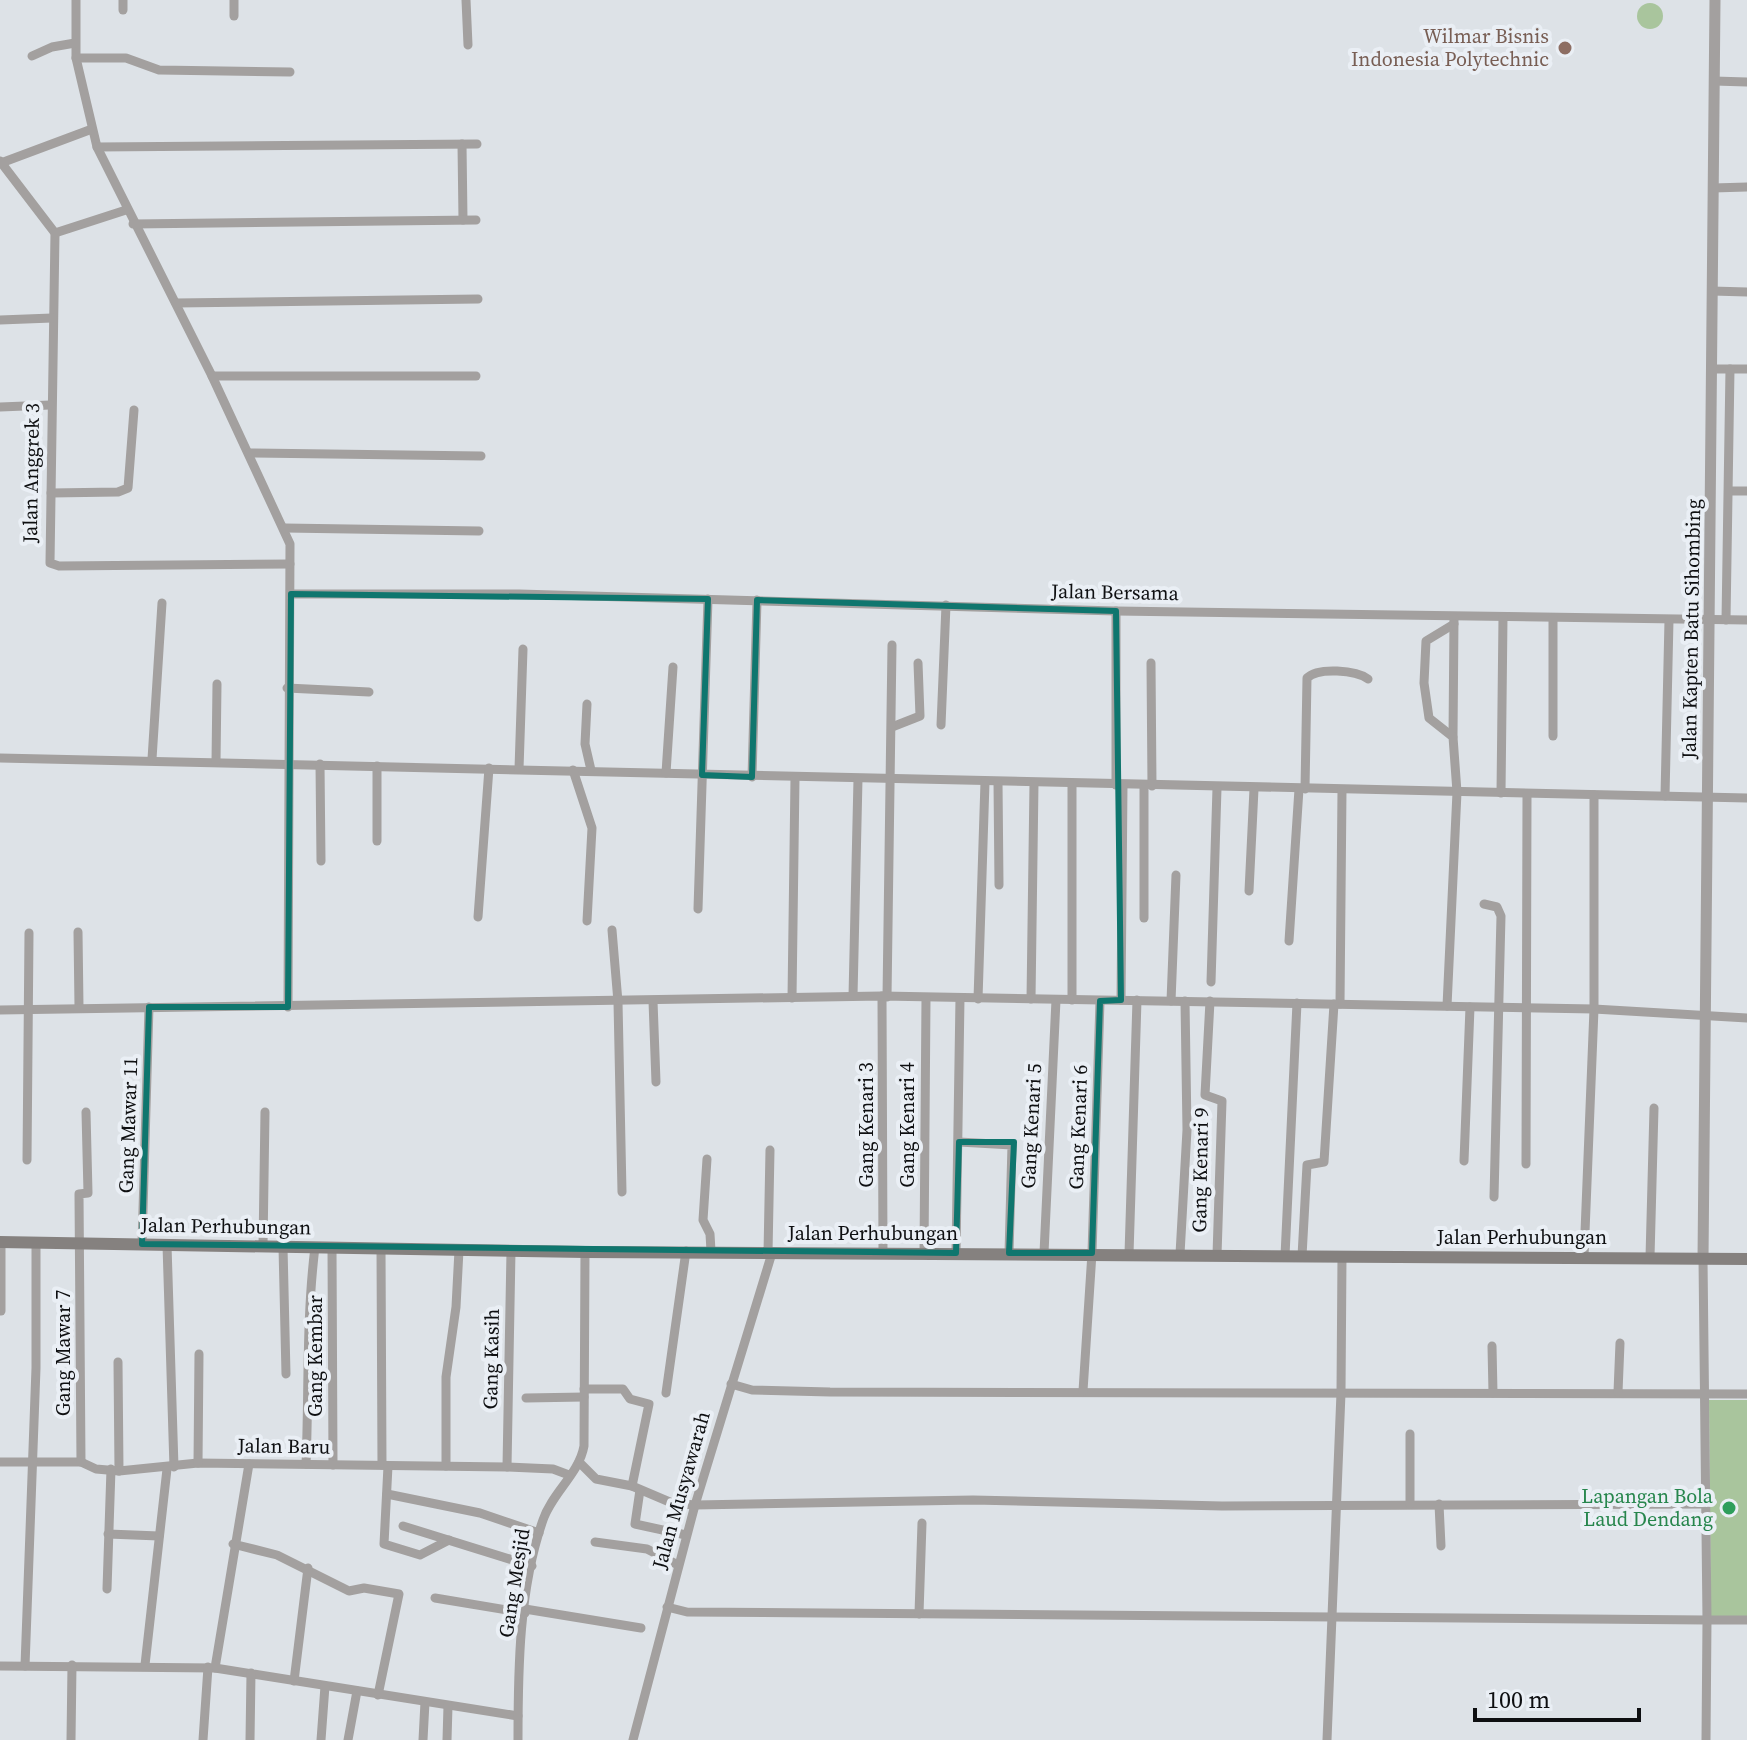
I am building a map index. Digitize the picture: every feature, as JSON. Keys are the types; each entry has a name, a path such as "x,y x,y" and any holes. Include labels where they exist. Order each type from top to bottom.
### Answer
{"main road":[{"name":"Jalan Perhubungan","path":"0,1242 585,1252 1747,1259"}],"street":[{"path":"76,0 76,58 97,147 212,376 285,528 291,548 287,688 288,1007"},
{"path":"234,0 234,16"},
{"path":"466,0 468,45"},
{"name":"Jalan Kapten Batu Sihombing","path":"1703,1259 1715,0"},
{"path":"32,56 52,47 75,43"},
{"path":"76,58 126,58 159,70 290,72"},
{"path":"1714,81 1747,82"},
{"path":"92,129 1,162 55,233 126,210"},
{"path":"462,144 463,220"},
{"path":"97,147 477,144"},
{"path":"1713,188 1747,187"},
{"path":"133,224 476,220"},
{"name":"Jalan Anggrek 3","path":"55,233 48,560 55,566 290,564"},
{"path":"1712,291 1747,292"},
{"path":"176,303 478,299"},
{"path":"0,320 52,318"},
{"path":"1711,369 1747,369"},
{"path":"1726,620 1730,369"},
{"path":"212,376 476,376"},
{"path":"0,407 50,405"},
{"path":"51,493 118,492 128,488 134,410"},
{"path":"249,453 481,456"},
{"path":"1730,491 1747,491"},
{"path":"285,528 479,531"},
{"name":"Jalan Bersama","path":"291,594 519,594 1454,619 1747,620"},
{"path":"698,909 708,599"},
{"path":"752,777 757,600"},
{"path":"152,759 162,603"},
{"path":"941,725 946,605"},
{"path":"1116,611 1121,1000"},
{"path":"1501,793 1503,617"},
{"path":"1553,618 1553,736"},
{"path":"1447,1006 1457,792 1453,737 1454,619"},
{"path":"1453,737 1429,718 1424,683 1426,641 1454,619"},
{"path":"1665,796 1669,620"},
{"name":"Gang Kenari 3","path":"883,1253 892,645"},
{"path":"519,769 523,649"},
{"path":"892,727 920,716 918,663"},
{"path":"1144,918 1151,663"},
{"path":"666,773 673,667"},
{"path":"1289,941 1302,789 1307,678 1315,672 1357,673 1368,679"},
{"path":"216,762 217,684"},
{"path":"287,688 369,692"},
{"path":"587,704 582,770 592,828 587,921"},
{"path":"0,758 152,759 752,777 1747,798"},
{"path":"320,764 321,861"},
{"path":"377,766 377,841"},
{"path":"478,917 489,768"},
{"path":"792,998 795,778"},
{"path":"853,996 858,779"},
{"path":"978,999 985,782"},
{"path":"998,782 999,885"},
{"path":"1031,999 1034,783"},
{"path":"1072,784 1072,1000"},
{"path":"1211,982 1217,788"},
{"path":"1249,891 1254,789"},
{"path":"1302,1256 1307,1165 1324,1162 1337,1004 1342,790"},
{"path":"1526,1164 1527,794"},
{"path":"1584,1257 1594,1009 1594,795"},
{"path":"1171,1001 1176,875"},
{"path":"1484,904 1500,910 1494,1197"},
{"path":"612,930 618,1002 622,1192"},
{"path":"78,932 79,1007"},
{"path":"27,1160 29,933"},
{"path":"0,1010 885,996 1594,1009 1747,1018"},
{"name":"Gang Kenari 4","path":"924,1253 926,998"},
{"path":"956,1253 960,998"},
{"name":"Gang Kenari 5","path":"1044,1253 1056,1000"},
{"path":"1129,1254 1137,1000"},
{"path":"656,1082 658,1001"},
{"name":"Gang Kenari 6","path":"1083,1391 1092,1253 1100,1001"},
{"path":"1180,1254 1187,1130 1185,1001"},
{"name":"Gang Kenari 9","path":"1210,1001 1205,1095 1222,1100 1217,1255"},
{"path":"1285,1256 1297,1003"},
{"name":"Gang Mawar 11","path":"142,1244 149,1007"},
{"path":"1464,1161 1470,1007"},
{"path":"1650,1257 1654,1108"},
{"name":"Gang Mawar 7","path":"81,1462 79,1194 88,1193 86,1112"},
{"path":"263,1246 265,1112"},
{"path":"959,1142 1012,1145 1009,1253"},
{"name":"Jalan Musyawarah","path":"633,1740 686,1535 770,1253 770,1150"},
{"path":"707,1159 703,1220 711,1236 711,1251"},
{"path":"0,1242 1,1311"},
{"path":"25,1666 33,1462 36,1243"},
{"path":"145,1665 170,1468 167,1245"},
{"path":"283,1247 286,1374"},
{"path":"306,1464 310,1428 307,1313 315,1247"},
{"name":"Gang Kembar","path":"332,1247 333,1465"},
{"path":"381,1248 387,1494 384,1544 420,1555 449,1540"},
{"path":"446,1466 446,1362 456,1307 459,1250"},
{"name":"Gang Kasih","path":"507,1467 511,1251"},
{"path":"666,1393 686,1251"},
{"path":"585,1252 584,1446 579,1462 596,1479 636,1488 672,1503 973,1500 1336,1506 1704,1504"},
{"path":"1327,1740 1341,1393 1342,1256"},
{"path":"1703,1259 1706,1740"},
{"path":"1618,1392 1620,1343"},
{"path":"1492,1346 1493,1393"},
{"path":"198,1463 199,1354"},
{"path":"107,1589 118,1362"},
{"path":"731,1384 752,1390 830,1392 1747,1394"},
{"path":"526,1398 623,1389 630,1399 649,1404 636,1488 635,1524 686,1535"},
{"path":"1410,1434 1410,1504"},
{"name":"Jalan Baru","path":"0,1462 81,1462 115,1470 170,1468 198,1463 507,1467 553,1469 569,1475"},
{"name":"Gang Mesjid","path":"518,1740 525,1611 539,1533 551,1500 579,1462"},
{"path":"203,1740 212,1668 249,1464"},
{"path":"387,1494 480,1513 539,1533"},
{"path":"1439,1504 1441,1546"},
{"path":"919,1614 922,1523"},
{"path":"403,1526 532,1566"},
{"path":"108,1534 159,1536"},
{"path":"595,1542 647,1549 678,1565"},
{"path":"233,1544 277,1555 349,1591 364,1588 399,1594 378,1695"},
{"path":"294,1681 308,1568"},
{"path":"435,1598 641,1628"},
{"path":"667,1607 687,1612 919,1614 999,1611 1017,1615 1331,1619 1747,1620"},
{"path":"71,1740 72,1665"},
{"path":"0,1666 212,1668 518,1716"},
{"path":"250,1740 251,1673"},
{"path":"321,1740 325,1686"},
{"path":"348,1740 357,1691"},
{"path":"423,1740 425,1702"},
{"path":"447,1740 448,1706"}],"highlighted area":[{"path":"291,594 708,599 702,775 752,777 757,600 1116,611 1121,1000 1100,1001 1092,1253 1009,1253 1014,1142 959,1142 956,1253 142,1244 149,1007 288,1007"}],"green space":[{"path":"1650,3 1659,7 1663,16 1659,25 1650,29 1641,25 1637,16 1641,7"},
{"name":"Lapangan Bola Laud Dendang","path":"1709,1400 1747,1400 1747,1616 1711,1616"}],"place":[{"name":"Wilmar Bisnis Indonesia Polytechnic","path":"1565,48"},
{"name":"Lapangan Bola Laud Dendang","path":"1729,1508"}]}
